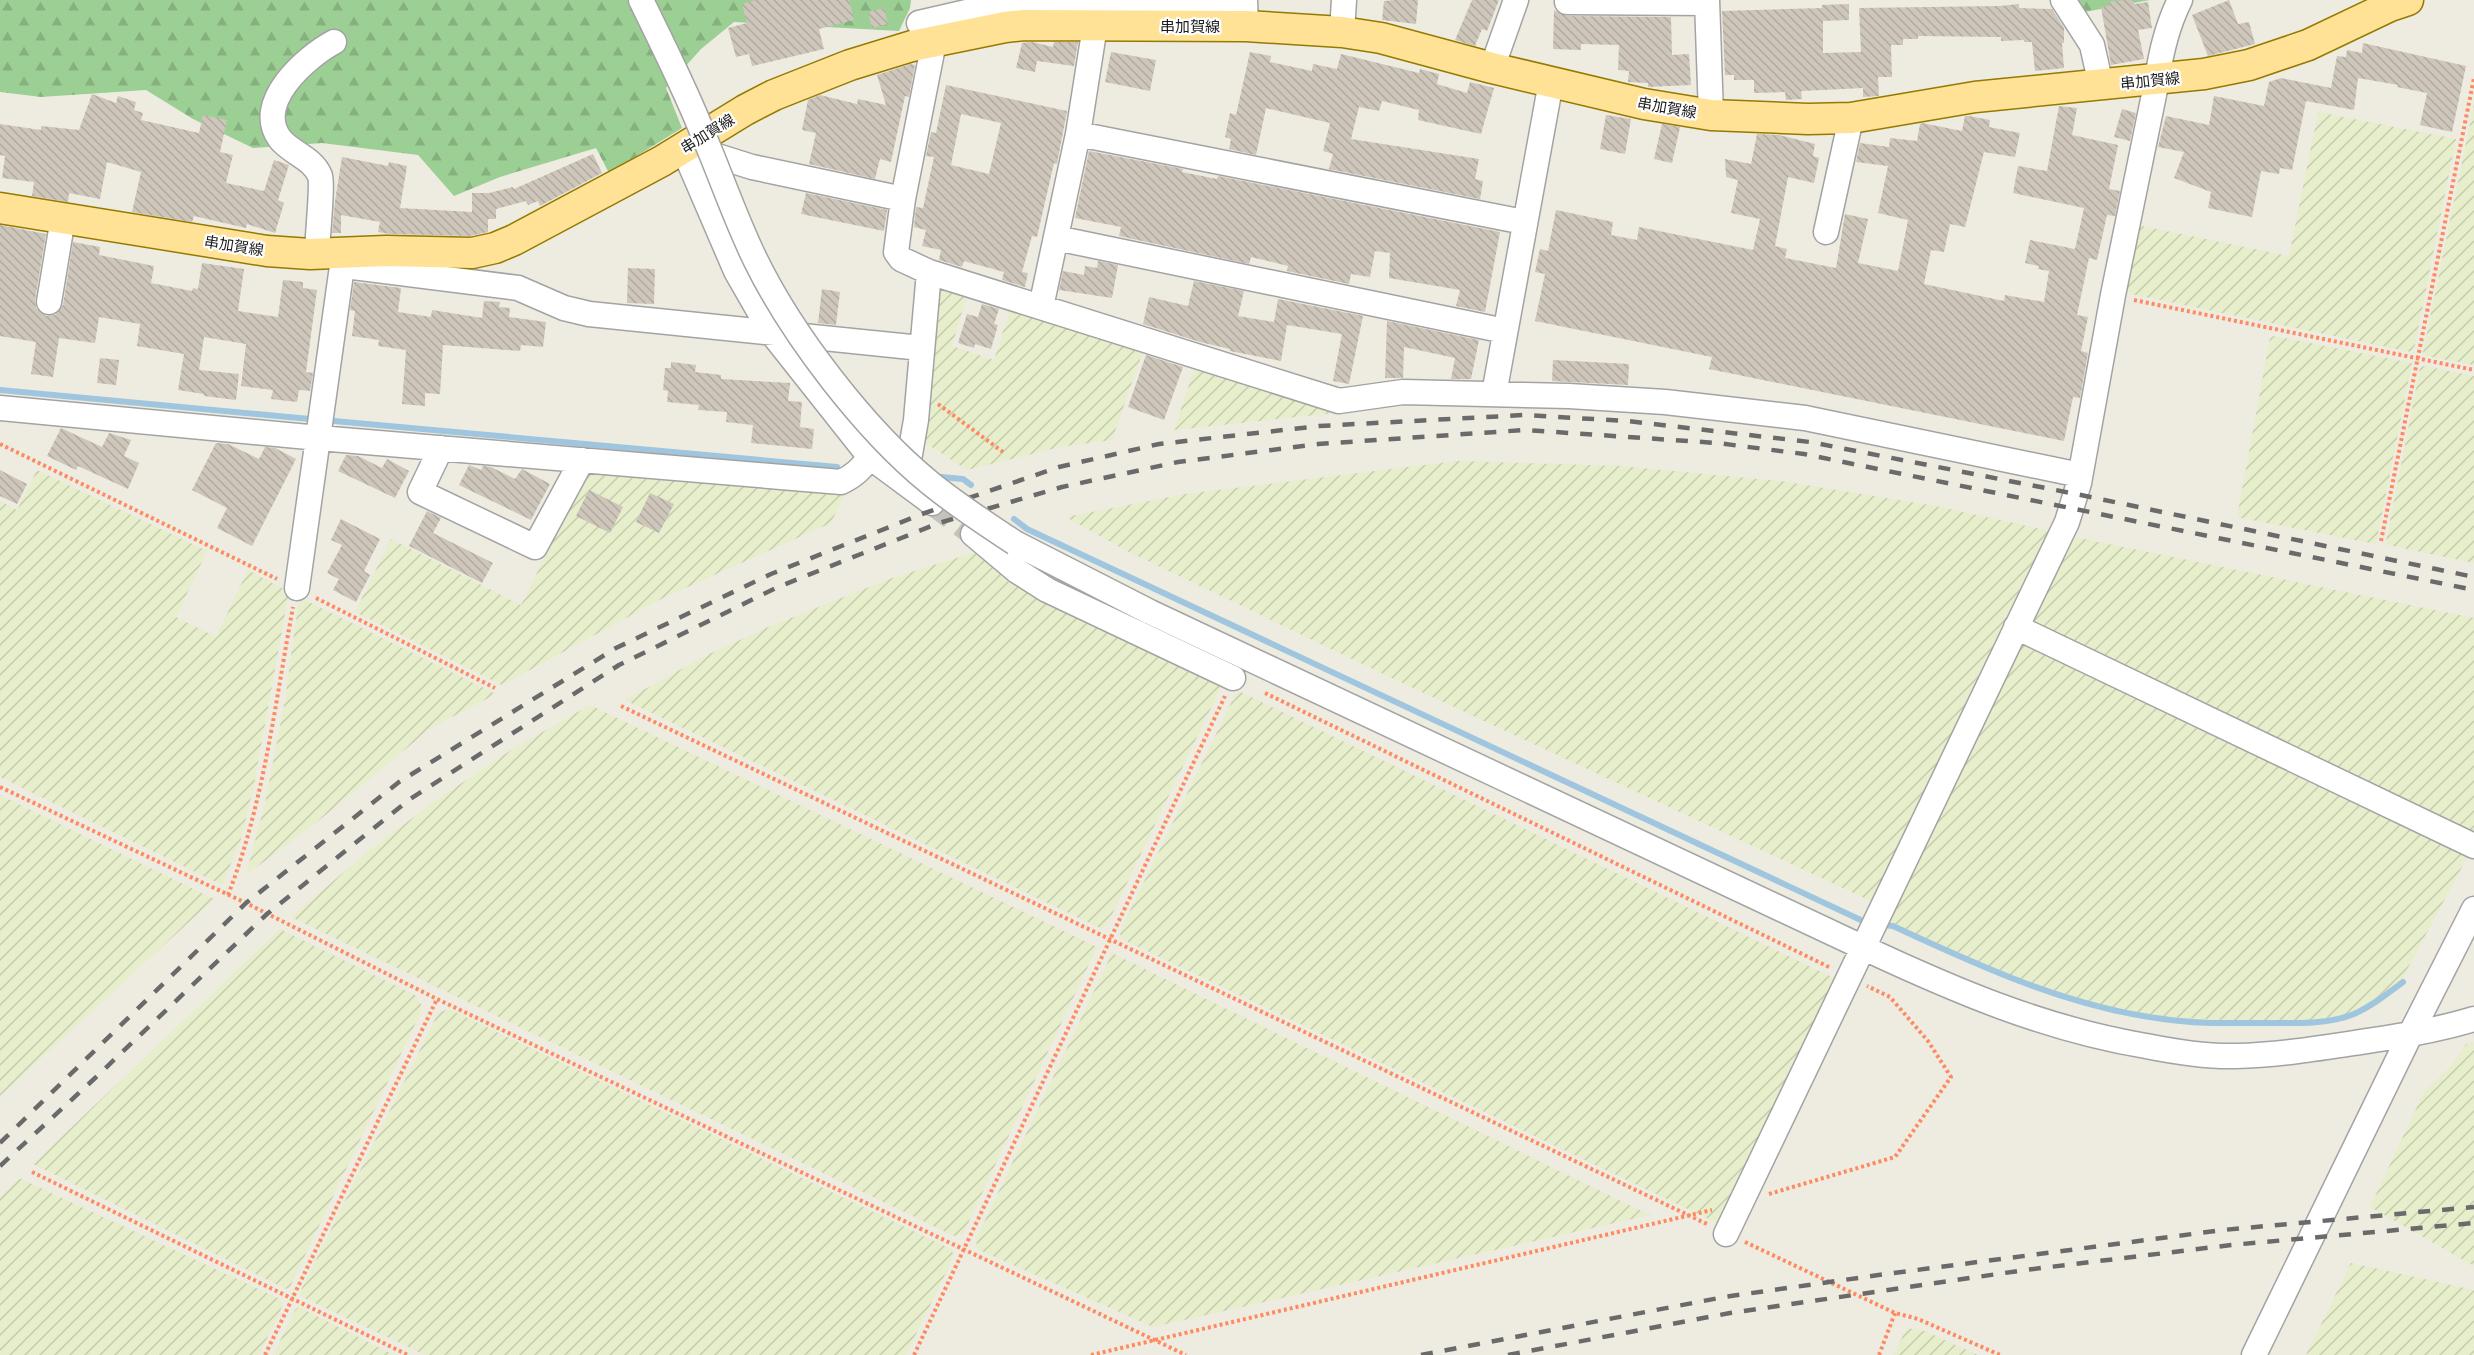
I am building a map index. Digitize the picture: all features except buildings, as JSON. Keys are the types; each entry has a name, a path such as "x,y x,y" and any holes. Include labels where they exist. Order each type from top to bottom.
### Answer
{"main road":[{"name":"串加賀線","path":"0,208 267,251 334,255 472,253 495,248 686,147 745,110 774,95 922,37 1024,25 1246,26 1342,32 1381,38 1492,68 1644,104 1711,115 1808,119 1851,118 1975,97 2204,74 2248,65 2308,45 2390,6 2408,0"}],"street":[{"path":"641,0 703,133 735,217 756,262 816,358 873,427 928,482 1015,543 1160,617 1864,948 1946,986 2049,1024 2115,1041 2180,1052 2235,1056 2292,1053 2410,1035 2474,1019"},
{"path":"925,0 896,252 901,259 929,272 1339,401 1403,392 1569,396 1665,402 1805,418 2080,475"},
{"path":"922,37 1000,4 1044,0 1245,1 1246,26"},
{"path":"1342,32 1344,0"},
{"path":"1492,68 1516,0"},
{"path":"2063,0 2092,45 2101,85"},
{"path":"1726,1234 2067,522 2080,475 2165,34 2180,0"},
{"path":"1567,2 1707,1 1711,115"},
{"path":"1041,307 1078,134 1095,26"},
{"path":"297,588 319,438 334,255 321,177 312,164 281,139 273,126 278,95 303,63 334,42"},
{"path":"1494,394 1551,82"},
{"path":"1826,232 1851,118"},
{"path":"1078,134 1524,222"},
{"path":"686,147 752,167 903,200"},
{"path":"686,147 736,271 771,332 870,457 932,502"},
{"path":"50,302 63,218"},
{"path":"1056,238 1505,331"},
{"path":"334,255 353,267 518,288 564,308 589,314 921,348"},
{"path":"905,483 916,420 929,272"},
{"path":"0,408 319,438 841,482 860,471 870,457"},
{"path":"441,448 420,492 536,547 582,460"},
{"path":"973,534 1017,571 1047,590 1233,678"},
{"path":"2016,627 2474,846"},
{"path":"2254,1355 2474,909"}],"path":[{"path":"2381,542 2474,78"},
{"path":"2113,295 2474,370"},
{"path":"918,390 1003,452"},
{"path":"0,444 297,588 495,688"},
{"path":"228,895 249,832 264,767 297,588"},
{"path":"914,1355 966,1250 1233,678 1890,997 1928,1041 1951,1077 1895,1157 1690,1216 1091,1355"},
{"path":"621,706 1726,1234 1895,1313 1918,1319 2000,1355"},
{"path":"0,787 228,895 437,999 1186,1355"},
{"path":"266,1355 437,999"},
{"path":"32,1172 408,1355"},
{"path":"1879,1355 1895,1313"}],"green space":[{"path":"0,0 911,0 910,8 899,31 734,22 701,49 666,88 682,128 609,173 596,148 500,177 454,196 418,155 322,143 253,148 193,119 146,90 41,97 0,92"},
{"path":"2070,0 2150,0 2079,13"},
{"path":"2474,104 2474,365 2426,356 2423,352"},
{"path":"2318,112 2456,139 2415,345 2411,352 2131,294 2124,288 2137,225 2289,256"},
{"path":"938,284 968,292 952,346 994,360 1011,306 1144,348 1112,440 1060,447 967,470 918,438"},
{"path":"2274,336 2412,363 2376,544 2237,517 2270,338"},
{"path":"2424,366 2474,376 2474,563 2388,545 2386,542 2420,368"},
{"path":"1195,367 1335,413 1174,430"},
{"path":"1457,461 1620,466 1781,481 1936,506 2055,532 1875,903 1379,672 1125,550 1066,517 1185,494"},
{"path":"37,470 207,551 176,617 216,637 248,570 289,592 254,785 241,839 222,885 0,777 0,501 17,510"},
{"path":"593,471 845,493 831,523 665,597 502,685 355,612 391,539 521,605 584,479"},
{"path":"2069,536 2474,618 2474,836 2032,624 2029,616"},
{"path":"982,550 1009,582 1222,685 1107,925 1102,929 625,700 707,655 766,628 889,579"},
{"path":"303,599 496,694 431,728 317,822 246,875 265,803 285,700 298,605"},
{"path":"2018,640 2469,854 2402,979 2377,1000 2351,1014 2307,1021 2240,1021 2164,1017 2117,1009 2052,991 1974,962 1889,923"},
{"path":"1241,692 1838,980 1722,1221 1717,1223 1124,940 1119,933 1236,693"},
{"path":"590,705 1097,947 963,1234 954,1236 291,917 371,849 438,799 511,750"},
{"path":"0,795 214,899 0,1096"},
{"path":"280,929 415,995 421,1004 421,1012 290,1287 286,1289 33,1164"},
{"path":"1112,953 1650,1215 1153,1327 977,1249 976,1239"},
{"path":"449,1009 951,1249 954,1256 906,1355 425,1355 302,1297 300,1292 438,1013"},
{"path":"2474,1042 2474,1266 2370,1207 2424,1092 2451,1066 2466,1044"},
{"path":"19,1178 280,1299 283,1305 259,1355 0,1355 0,1197"},
{"path":"2351,1263 2474,1290 2474,1355 2306,1355"},
{"path":"299,1307 394,1355 273,1355 295,1310"},
{"path":"1907,1328 1925,1331 1978,1355 1893,1355"}],"waterway":[{"path":"0,390 310,419"},
{"path":"334,421 837,467"},
{"path":"941,477 963,479 971,485"},
{"path":"1014,519 1027,529 1865,922"},
{"path":"1883,925 1893,926 1991,970 2058,995 2128,1013 2175,1021 2309,1023 2333,1020 2361,1011 2403,982"}],"tunnel":[{"path":"932,503 973,534"}],"railway":[{"path":"0,1143 246,903 399,782 616,648 771,574 922,514 1059,467 1159,444 1319,426 1524,415 1627,421 1810,442 2076,494 2474,577"},
{"path":"0,1166 267,914 410,799 619,665 778,587 939,523 1062,487 1178,462 1318,444 1525,430 1717,443 1804,454 2474,590"},
{"path":"1421,1355 1724,1297 1886,1274 2223,1230 2474,1207"},
{"path":"1508,1355 1730,1313 2025,1270 2231,1245 2474,1223"}]}
